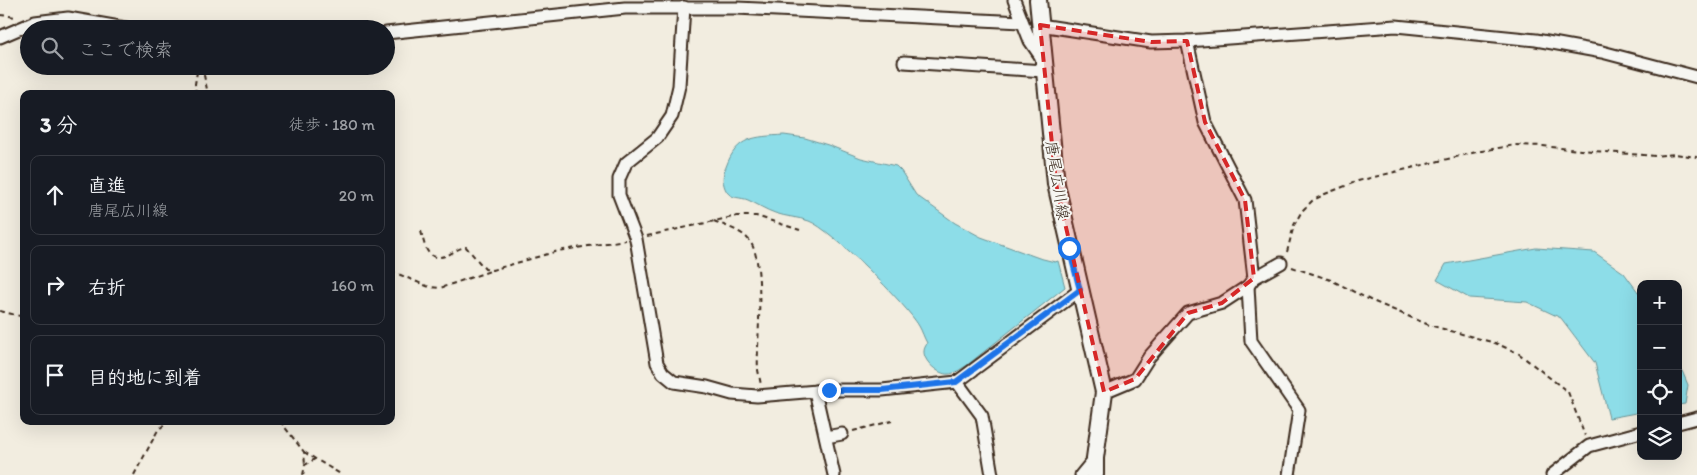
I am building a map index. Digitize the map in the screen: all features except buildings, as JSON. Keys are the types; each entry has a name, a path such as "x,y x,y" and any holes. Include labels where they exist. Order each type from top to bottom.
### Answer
{"main road":[{"name":"唐尾広川線","path":"1038,0 1056,184 1104,392 1095,475"}],"street":[{"path":"904,62 1043,65 1030,41 1014,0"},
{"path":"395,32 625,8 684,7 1022,22"},
{"path":"684,7 679,86 672,116 657,138 626,163 619,179 618,195 636,239 658,363 663,373 674,382 707,387 732,394 763,396 815,391 882,390 956,382 1080,290"},
{"path":"52,20 68,18 79,20"},
{"path":"1040,26 1152,42 1187,42 1396,26 1536,40 1602,52 1697,77"},
{"path":"0,37 20,28"},
{"path":"1187,42 1205,122 1244,200 1251,282 1251,341 1299,410 1289,475"},
{"path":"1104,392 1135,379 1149,357 1188,313 1222,303 1281,263"},
{"path":"956,382 982,416 992,475"},
{"path":"815,391 834,475"},
{"path":"1682,421 1697,418"},
{"path":"1552,475 1589,446 1637,433"},
{"path":"826,437 842,434"},
{"path":"1081,475 1096,458"}],"path":[{"path":"196,90 198,75"},
{"path":"203,75 207,90"},
{"path":"1589,446 1568,392 1518,353 1495,343 1429,325 1370,300 1331,280 1281,263 1288,250 1294,225 1302,211 1312,201 1358,181 1476,152 1515,145 1655,156 1675,154 1697,157"},
{"path":"395,273 429,287 440,288 492,270 558,251 589,244 636,239 737,216 756,216 800,230"},
{"path":"714,221 748,239 755,250 758,263 760,323 758,370 763,396"},
{"path":"421,231 427,252 432,256 446,256 466,247 485,269 492,270"},
{"path":"0,311 20,316"},
{"path":"842,434 892,421"},
{"path":"134,475 158,430 164,425"},
{"path":"284,425 304,452 342,475"},
{"path":"303,475 305,465 304,452"},
{"path":"305,465 316,459"}],"highlighted area":[{"path":"1040,25 1151,42 1187,41 1205,122 1245,200 1254,278 1222,303 1188,313 1135,379 1104,392 1056,184"}],"water":[{"path":"784,135 805,138 861,158 896,166 916,195 955,223 981,237 1039,258 1058,261 1065,287 966,366 951,374 940,372 932,367 924,355 927,343 912,316 868,269 834,238 809,221 775,213 748,200 731,196 725,189 723,183 724,173 735,149 748,140 755,138"},
{"path":"1536,248 1594,252 1624,273 1637,291 1637,413 1609,418 1595,363 1561,318 1527,302 1469,298 1437,280 1446,264"},
{"path":"1682,371 1688,385 1685,404 1682,404"}],"route":[{"path":"829,390 882,390 956,382 1080,290 1069,248"}]}
